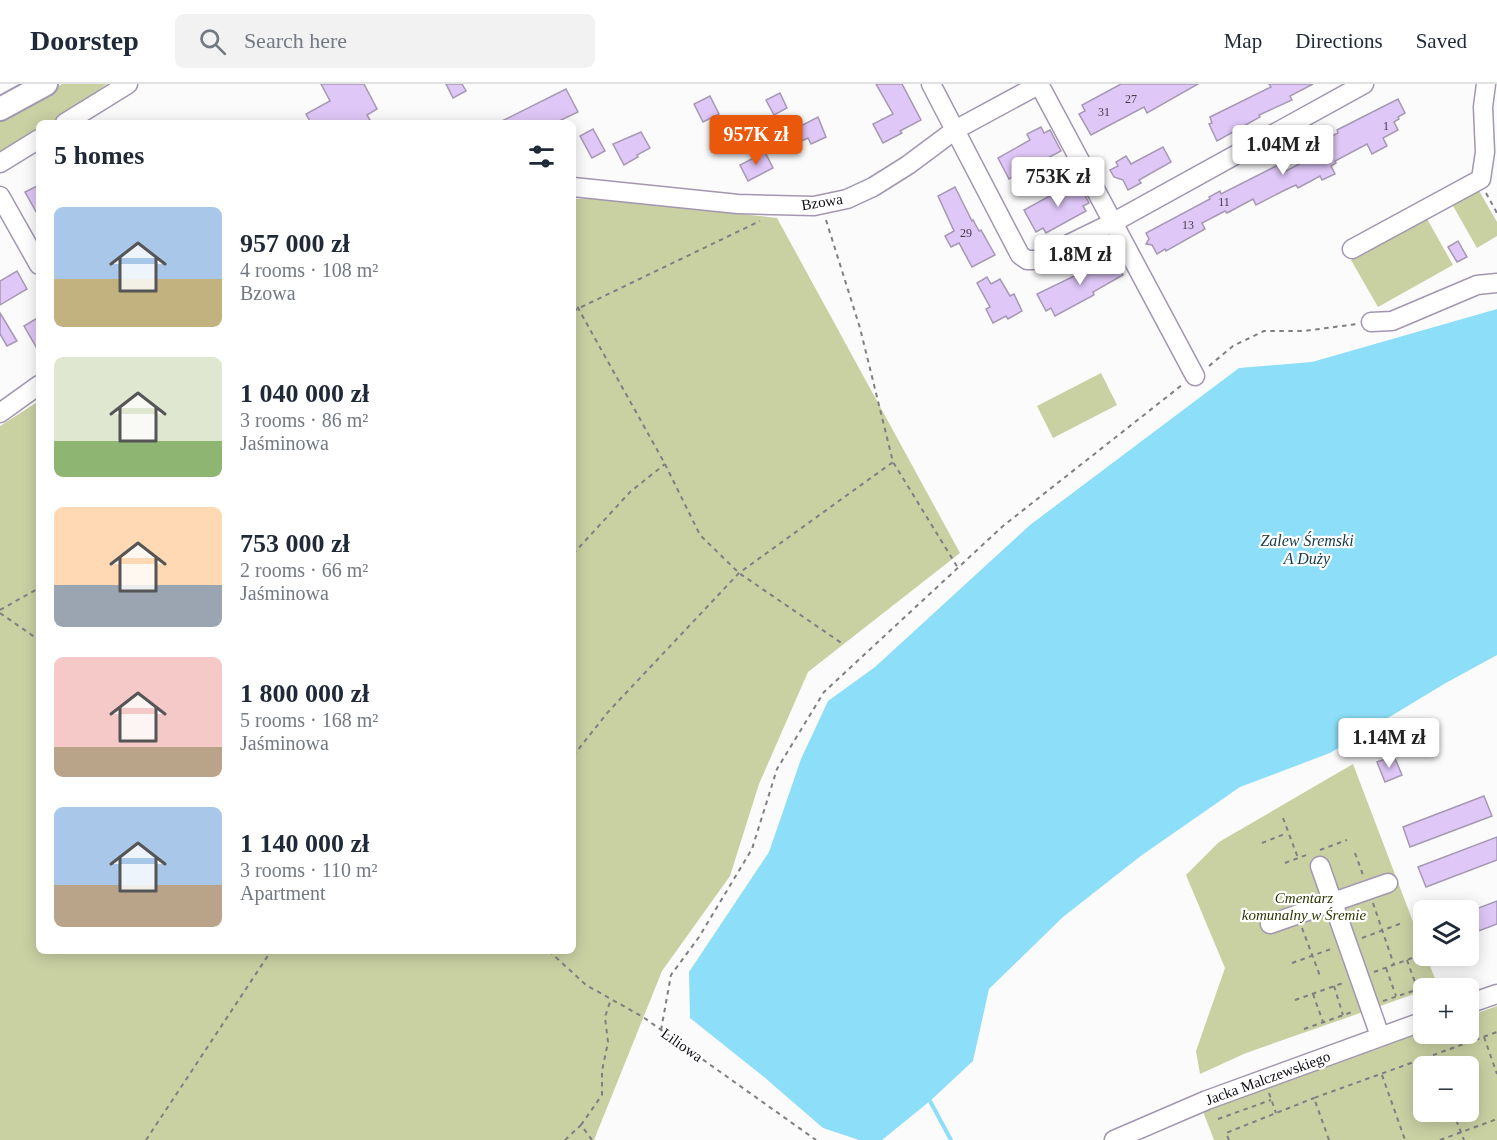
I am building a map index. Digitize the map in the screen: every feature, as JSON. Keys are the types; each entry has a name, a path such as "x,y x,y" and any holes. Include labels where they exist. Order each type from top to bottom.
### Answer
{"main road":[{"path":"0,109 46,84"}],"street":[{"path":"70,120 128,84"},
{"path":"931,84 1020,255 1027,260 1036,260 1114,222 1364,84"},
{"path":"1352,249 1481,179 1485,152 1483,107 1487,84"},
{"path":"1034,86 1114,222 1195,376"},
{"name":"Bzowa","path":"576,187 676,199 790,206 822,205 847,199 873,187 908,165 955,130 1034,86"},
{"path":"0,163 36,141"},
{"path":"0,195 36,260"},
{"path":"1371,322 1392,321 1477,285 1497,283"},
{"path":"0,413 36,387"},
{"path":"1320,866 1380,1036"},
{"path":"1270,924 1388,883"},
{"path":"1479,1000 1497,994"},
{"name":"Jacka Malczewskiego","path":"1114,1140 1207,1100 1413,1025"}],"path":[{"path":"1481,179 1483,188 1497,213"},
{"path":"822,205 860,328 893,462 958,568"},
{"path":"578,308 790,206"},
{"path":"576,304 665,464 700,536 739,573 843,644"},
{"path":"661,1030 671,975 699,937 752,849 777,769 824,692 1003,526 1233,346 1264,332 1371,322"},
{"path":"576,752 608,712 739,573 893,462"},
{"path":"576,551 630,492 665,464"},
{"path":"36,590 0,612 36,638"},
{"path":"1283,818 1298,858"},
{"path":"1262,843 1288,832"},
{"path":"1284,863 1347,840"},
{"path":"1355,852 1395,964"},
{"path":"1298,915 1320,976"},
{"path":"1362,938 1402,923"},
{"path":"1292,963 1331,949"},
{"path":"146,1140 269,954"},
{"name":"Liliowa","path":"552,954 586,985 643,1017 816,1140"},
{"path":"1407,960 1413,978"},
{"path":"1386,968 1396,997"},
{"path":"1334,987 1343,1015"},
{"path":"1312,994 1323,1022"},
{"path":"565,1140 581,1125 602,1095 602,1071 608,1042 605,1017 611,999"},
{"path":"1432,1056 1497,1032"},
{"path":"1484,1037 1497,1074"},
{"path":"1229,1140 1226,1133 1413,1063"},
{"path":"1381,1074 1405,1140"},
{"path":"1264,1079 1276,1113"},
{"path":"1314,1098 1329,1140"},
{"path":"1218,1119 1271,1100"},
{"path":"1440,1140 1497,1119"},
{"path":"1457,1122 1464,1140"},
{"path":"581,1125 592,1140"}],"green space":[{"path":"62,84 107,84 56,120 36,120 36,134 0,156 0,118"},
{"path":"1478,189 1497,222 1497,236 1477,248 1452,204"},
{"path":"611,198 777,218 960,553 808,672 759,784 730,876 662,971 594,1140 0,1140 0,426 36,403 36,954 576,954 576,199"},
{"path":"1426,217 1453,265 1378,307 1351,260"},
{"path":"1101,373 1117,405 1053,438 1037,406"},
{"name":"Cmentarz komunalny w Śremie","path":"1353,764 1413,922 1413,966 1430,966 1435,978 1413,978 1413,995 1246,1053 1200,1074 1196,1051 1225,968 1186,875 1219,842"},
{"path":"1497,1006 1497,1140 1214,1140 1202,1109 1413,1035 1413,1044 1479,1044 1479,1012"}],"water":[{"name":"Zalew Śremski A Duży","path":"1497,309 1497,655 1444,684 1330,753 1240,787 1142,855 1063,917 989,989 973,1061 930,1101 882,1140 859,1140 823,1128 690,1018 689,972 769,852 801,759 828,701 875,667 1030,525 1239,368 1312,362"}],"building":[{"path":"321,84 364,84 377,109 367,115 370,120 309,120 306,114 330,101"},
{"path":"446,84 462,84 466,91 453,98"},
{"path":"876,84 902,84 921,120 883,143 873,124 893,114"},
{"path":"1121,84 1198,84 1147,113 1144,107 1091,135 1079,114 1085,111 1082,105"},
{"path":"1269,84 1313,84 1290,96 1292,100 1259,115 1260,117 1217,141 1209,124 1212,123 1210,117 1271,87"},
{"path":"566,89 578,112 561,120 504,120"},
{"path":"780,93 787,108 774,115 766,100"},
{"path":"710,96 719,114 703,122 694,104"},
{"path":"1398,99 1405,113 1394,122 1398,130 1383,138 1387,146 1372,154 1367,144 1335,161 1336,163 1331,166 1335,174 1322,180 1320,176 1298,188 1296,185 1256,205 1253,199 1227,213 1225,211 1202,223 1205,229 1166,251 1165,249 1157,254 1152,245 1146,244 1149,239 1146,233 1210,199 1209,197 1220,191 1221,194 1280,164 1284,172 1311,158 1305,147 1317,140 1319,143 1338,133 1337,130"},
{"path":"818,117 826,137 811,144 808,138 793,145 787,133"},
{"path":"1041,127 1044,133 1050,130 1061,151 1009,179 998,158 1030,140 1027,134"},
{"path":"593,129 605,151 592,158 580,136"},
{"path":"641,132 650,148 624,165 613,144"},
{"path":"1163,147 1171,162 1139,180 1141,183 1128,190 1123,180 1114,177 1110,170 1118,166 1116,162 1126,156 1131,164"},
{"path":"765,152 773,168 748,181 740,165"},
{"path":"1077,181 1089,203 1083,206 1086,211 1046,233 1043,228 1036,232 1024,210"},
{"path":"36,186 36,212 25,192"},
{"path":"955,187 972,221 979,231 981,230 995,255 972,267 959,243 951,247 945,236 954,231 938,196"},
{"path":"1458,241 1467,257 1457,262 1448,247"},
{"path":"1106,255 1111,264 1116,261 1123,275 1093,292 1094,295 1055,316 1051,308 1046,311 1037,294 1097,265 1094,261"},
{"path":"17,271 27,289 0,305 0,281"},
{"path":"987,277 991,284 1000,279 1010,296 1014,294 1022,311 1008,319 1006,316 993,323 986,309 990,307 977,283"},
{"path":"0,313 17,341 7,346 0,334"},
{"path":"36,319 36,347 24,326"},
{"path":"1394,756 1402,775 1385,782 1377,762"},
{"path":"1484,796 1492,816 1410,847 1403,827"},
{"path":"1497,837 1497,860 1426,887 1418,867"},
{"path":"1497,901 1497,924 1479,931 1479,908"}],"waterway":[{"path":"930,1101 951,1140"}]}
